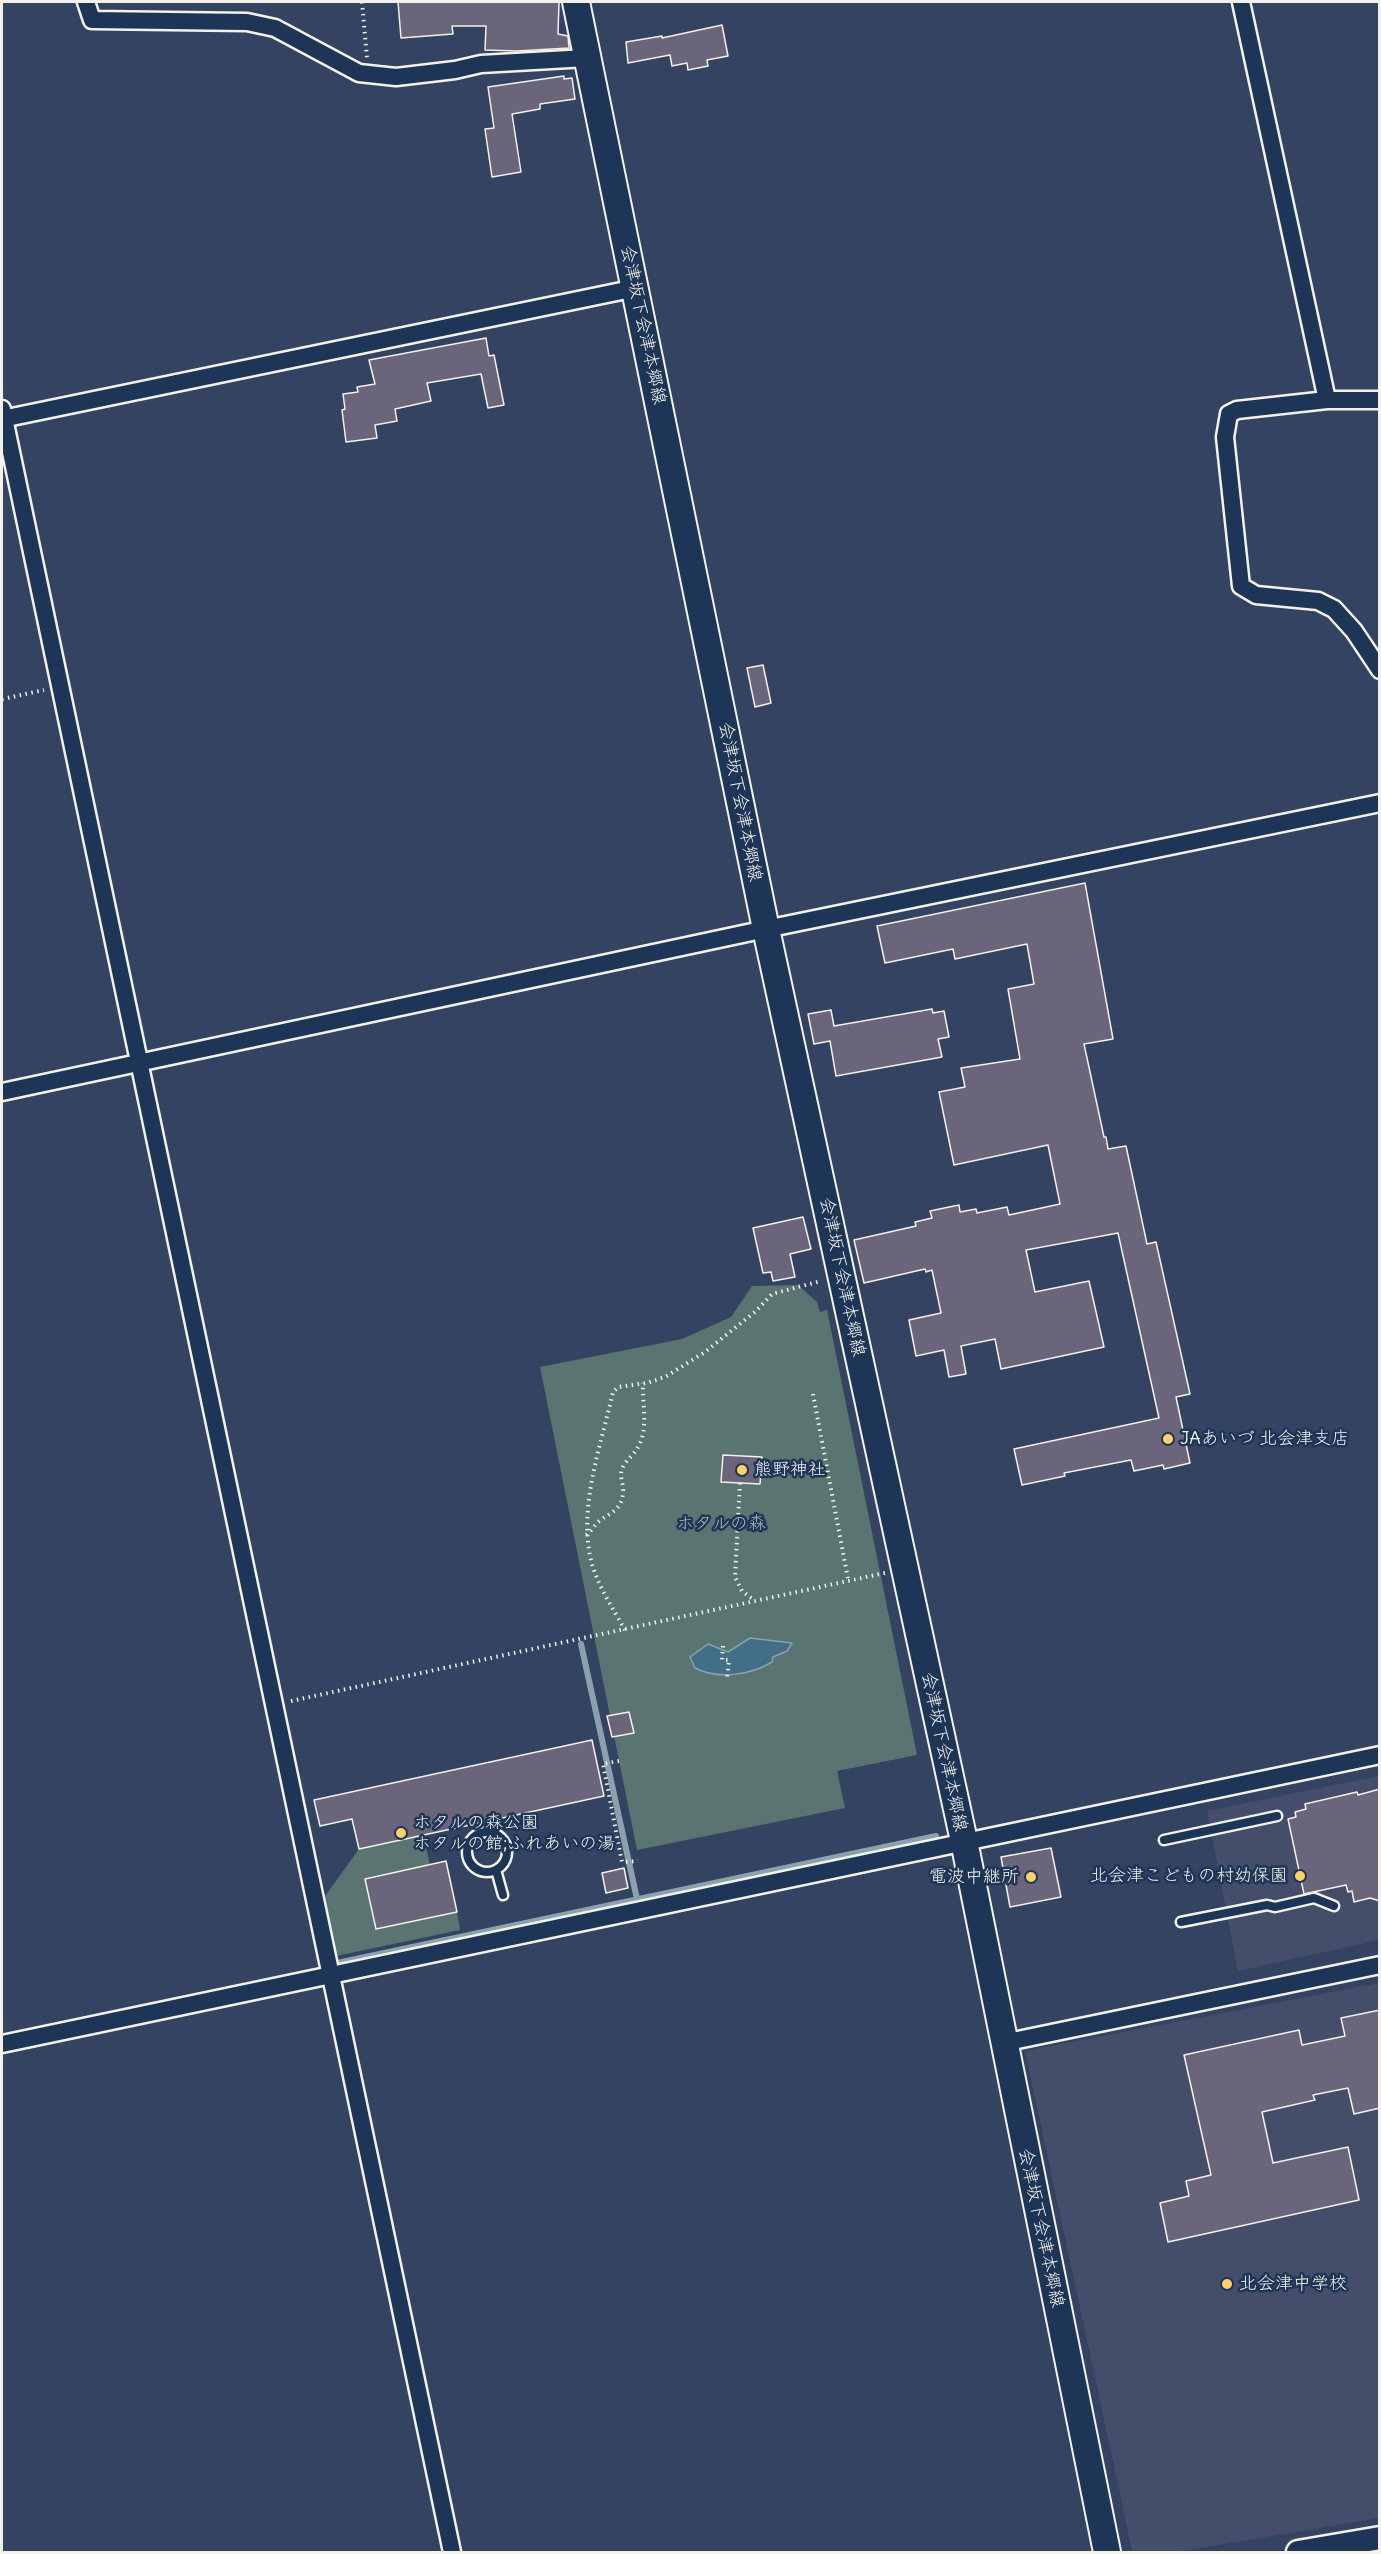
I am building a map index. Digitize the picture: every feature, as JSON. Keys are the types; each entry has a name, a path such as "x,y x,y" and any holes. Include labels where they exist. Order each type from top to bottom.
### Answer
{"main road":[{"name":"会津坂下会津本郷線","path":"576,2 766,929 964,1841 1107,2553"},
{"path":"1298,2553 1345,2548 1380,2538"}],"street":[{"path":"86,2 92,20 247,22 275,28 359,72 368,74 396,76 455,70 481,64 587,58"},
{"path":"1241,2 1327,400"},
{"path":"452,2553 2,415 636,288"},
{"path":"1380,400 1327,400 1237,410 1230,414 1225,437 1241,586 1256,595 1318,601 1334,609 1354,631 1380,670"},
{"path":"2,1092 766,929 1380,803"},
{"path":"2,2044 1380,1755"},
{"path":"1003,2043 1380,1965"}],"lane":[{"path":"1164,1840 1277,1816"},
{"path":"489,1831 501,1837 507,1848 506,1860 496,1870 486,1872 472,1866 466,1852 472,1837 489,1831"},
{"path":"496,1870 503,1895"},
{"path":"1181,1922 1314,1898 1334,1905"}],"path":[{"path":"362,2 368,74"},
{"path":"2,699 59,687"},
{"path":"625,1630 592,1566 586,1535 600,1450 614,1392 618,1387 665,1377 705,1352 756,1311 772,1294 842,1276"},
{"path":"586,1535 599,1521 613,1514 621,1502 624,1490 620,1477 623,1466 639,1446 645,1425 642,1403 644,1383"},
{"path":"813,1394 848,1579"},
{"path":"740,1483 735,1577 742,1591 754,1600"},
{"path":"273,1705 625,1630 848,1579 905,1569"},
{"path":"723,1646 722,1660 729,1660 727,1679"},
{"path":"619,1761 603,1764 622,1863 638,1861"}],"shaded area":[{"path":"750,1638 792,1643 787,1651 773,1657 772,1662 744,1673 724,1675 704,1672 695,1668 690,1657 708,1644 728,1652"},
{"name":"北会津こどもの村幼保園","path":"1379,1776 1379,1940 1238,1971 1207,1811"},
{"name":"北会津中学校","path":"1379,1983 1379,2518 1177,2552 1135,2552 1132,2550 1025,2051"}],"green space":[{"name":"ホタルの森","path":"798,1285 817,1302 820,1312 827,1310 917,1755 837,1771 845,1808 637,1850 540,1367 682,1339 731,1317 752,1286"},
{"path":"423,1835 430,1865 376,1929 457,1912 460,1930 336,1956 321,1902 359,1849"}],"building":[{"path":"398,2 559,2 558,34 568,36 569,48 485,50 486,26 452,26 453,34 401,38"},
{"path":"722,25 728,56 707,60 708,66 688,70 687,63 672,66 670,55 628,63 626,42 662,36 662,38"},
{"path":"564,76 564,79 572,78 575,99 540,104 540,109 512,114 521,172 492,177 485,129 494,128 488,87"},
{"path":"486,338 489,356 494,355 504,405 488,408 481,374 427,383 431,401 395,409 397,421 375,425 377,438 346,442 342,410 345,409 343,394 358,392 357,387 375,384 369,360"},
{"path":"763,665 771,703 755,707 747,668"},
{"path":"1085,883 1113,1039 1084,1044 1108,1149 1126,1146 1147,1244 1156,1242 1190,1394 1176,1397 1190,1463 1164,1469 1163,1465 1134,1471 1131,1460 1064,1473 1065,1476 1022,1485 1014,1449 1159,1418 1118,1233 1026,1250 1035,1292 1089,1281 1104,1347 1001,1369 995,1339 961,1346 966,1374 949,1377 944,1350 916,1356 909,1320 941,1313 932,1270 926,1272 925,1269 864,1283 854,1240 916,1226 915,1222 932,1218 930,1211 959,1205 960,1212 976,1209 977,1213 1007,1207 1009,1215 1060,1204 1048,1145 954,1165 939,1092 965,1087 961,1068 1020,1059 1008,989 1034,984 1027,944 955,959 953,949 885,963 877,926"},
{"path":"932,1009 933,1013 944,1011 949,1037 938,1039 942,1057 836,1076 830,1041 814,1044 808,1014 831,1010 834,1026"},
{"path":"803,1217 811,1249 790,1254 795,1277 773,1281 771,1272 763,1273 753,1228"},
{"name":"熊野神社","path":"723,1455 762,1457 760,1484 721,1482"},
{"path":"629,1712 634,1733 612,1737 607,1716"},
{"name":"ホタルの森公園 ホタルの館;ふれあいの湯","path":"592,1740 604,1796 359,1849 352,1819 320,1826 314,1800"},
{"path":"1380,1789 1380,1901 1370,1898 1354,1902 1352,1891 1348,1892 1346,1885 1304,1894 1288,1819 1296,1817 1295,1812 1306,1809 1305,1804"},
{"name":"電波中継所","path":"1051,1848 1061,1897 1010,1907 1001,1857"},
{"path":"446,1861 457,1912 376,1929 365,1879"},
{"path":"624,1868 628,1888 606,1893 602,1873"},
{"path":"1380,2010 1380,2108 1354,2114 1348,2088 1313,2095 1315,2100 1262,2112 1273,2163 1348,2147 1359,2200 1168,2242 1160,2203 1189,2196 1186,2181 1211,2175 1184,2055 1299,2030 1302,2045 1345,2036 1341,2018"}],"waterway":[{"path":"581,1644 637,1899"},
{"path":"337,1963 936,1836"}],"place":[{"name":"JAあいづ 北会津支店","path":"1168,1439"},
{"name":"熊野神社","path":"742,1470"},
{"name":"ホタルの森公園 ホタルの館;ふれあいの湯","path":"401,1833"},
{"name":"北会津こどもの村幼保園","path":"1300,1876"},
{"name":"電波中継所","path":"1031,1877"},
{"name":"北会津中学校","path":"1227,2284"}]}
